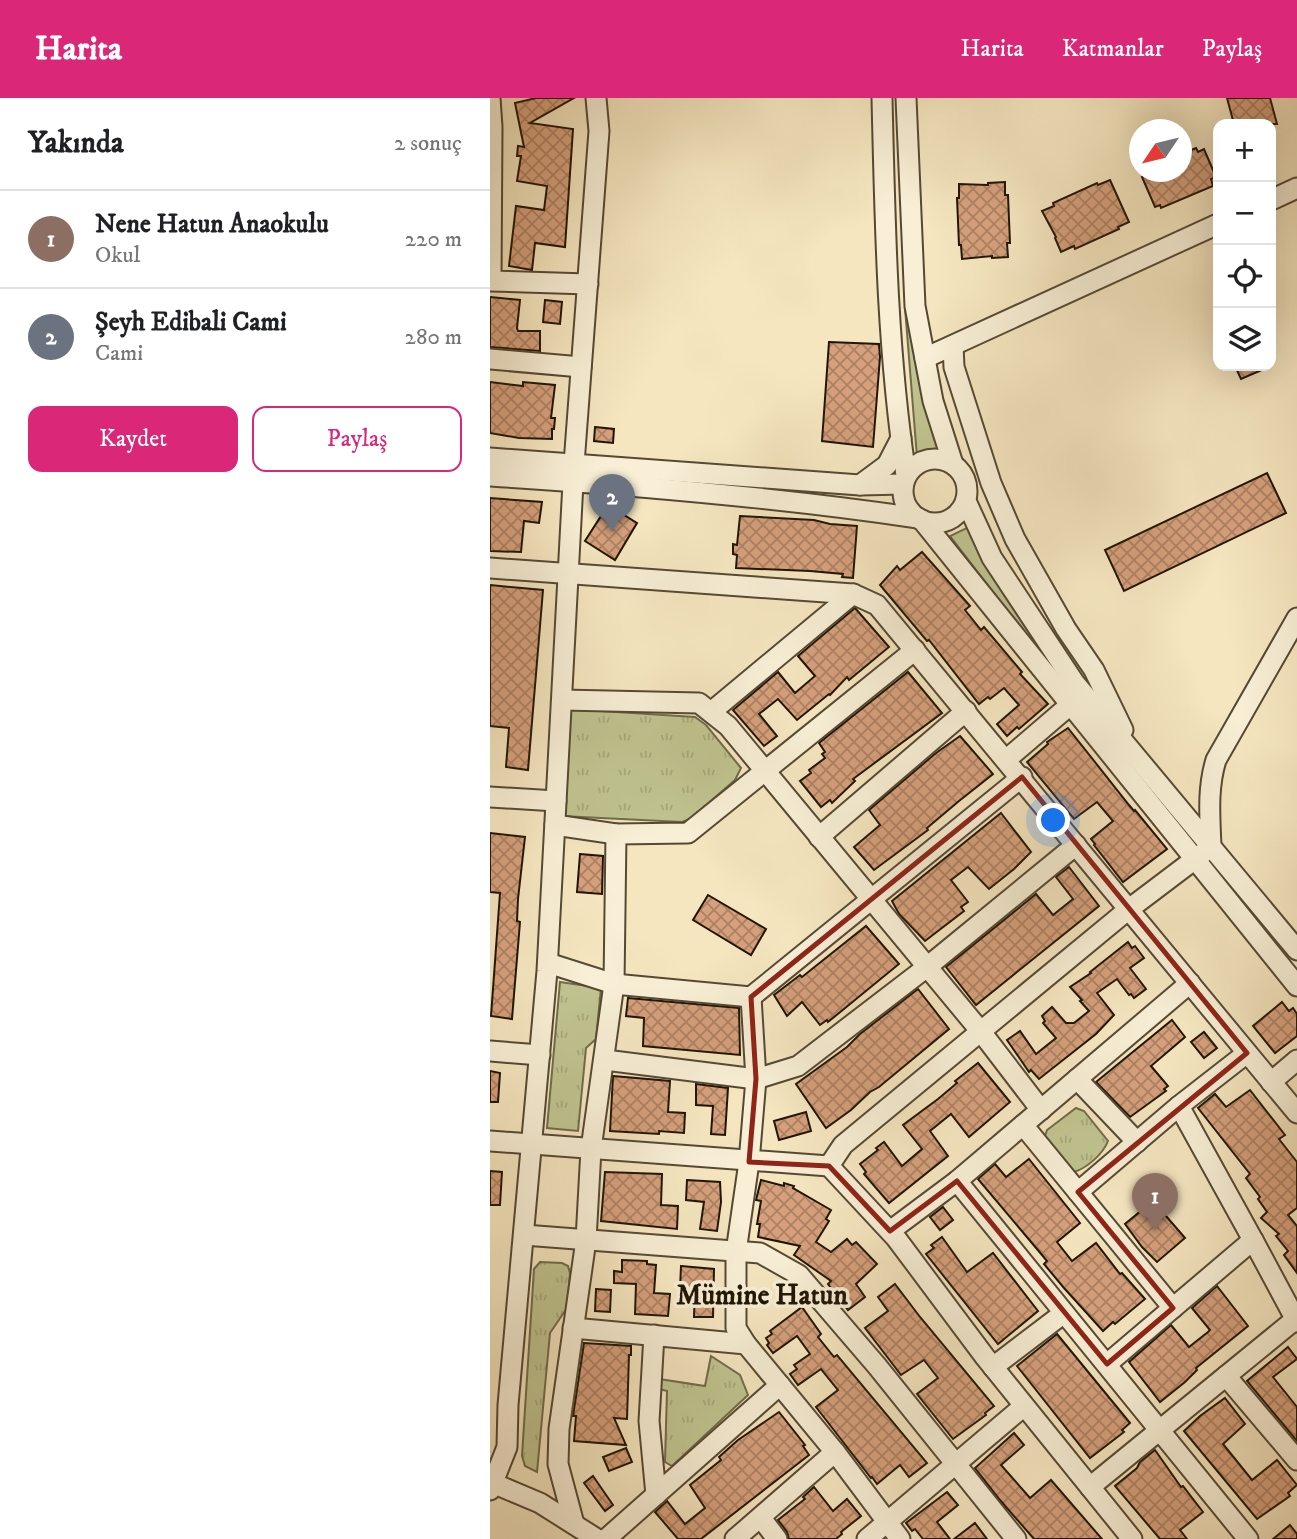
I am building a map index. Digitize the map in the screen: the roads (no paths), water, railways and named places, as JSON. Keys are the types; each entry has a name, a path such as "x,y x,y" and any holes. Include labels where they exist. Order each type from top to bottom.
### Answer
{"street":[{"path":"490,98 490,281 588,284"},
{"path":"596,98 599,131 574,473 548,963 508,1405 507,1447 491,1485 540,1503 597,1539"},
{"path":"882,98 888,285 905,503 1070,705 1203,853 1297,950"},
{"path":"906,98 915,306 933,401 953,464"},
{"path":"1276,198 1297,188"},
{"path":"925,358 1213,227"},
{"path":"953,346 954,367 996,495 1036,577 1094,670 1138,759"},
{"path":"490,359 582,367"},
{"path":"860,485 887,465 901,438"},
{"path":"490,458 574,473 859,509 936,523 946,522 954,517 966,501"},
{"path":"905,480 912,467 929,459 938,458 953,464 962,473 967,482 966,501 992,558 1023,608 1074,682 1138,759 1297,986"},
{"path":"490,476 574,473 860,485 905,480"},
{"path":"490,568 853,594 877,605 1022,777 1297,1113"},
{"path":"711,712 853,594"},
{"path":"829,1166 843,1145 1129,909 1203,853 1211,777 1216,760 1297,618"},
{"path":"555,825 616,834 688,833 915,650"},
{"path":"562,700 699,703 729,726 982,1033 1041,1110"},
{"path":"1007,760 1070,705"},
{"path":"819,836 966,710"},
{"path":"548,963 614,984 751,997 1022,777"},
{"path":"490,797 556,801"},
{"path":"574,1524 558,1464 559,1429 586,1240 591,1149 614,984 616,834"},
{"path":"605,1060 756,1079 798,1066 927,967 1076,845"},
{"path":"890,1231 957,1181 1190,983"},
{"path":"751,997 756,1079 749,1162 736,1251 736,1328 900,1539"},
{"path":"490,1051 540,1055"},
{"path":"1078,1192 1179,1106 1247,1053"},
{"path":"1271,1082 1297,1060"},
{"path":"1077,1079 1137,1142"},
{"path":"1090,1487 1296,1320 1179,1106"},
{"path":"1023,1125 1173,1308"},
{"path":"490,1142 829,1166 890,1231 993,1367 1132,1539"},
{"path":"957,1181 1248,1539"},
{"path":"523,1235 760,1254 799,1275 877,1366 1016,1539"},
{"path":"1107,1364 1253,1240"},
{"path":"993,1367 1064,1312"},
{"path":"573,1328 746,1344"},
{"path":"654,1335 649,1421 656,1495"},
{"path":"1226,1376 1297,1460"},
{"path":"606,1539 780,1385"},
{"path":"867,1539 1024,1406"},
{"path":"734,1539 835,1452"},
{"path":"761,1518 777,1539"}],"place":[{"name":"Şeyh Edibali Cami","path":"612,532"},
{"name":"Nene Hatun Anaokulu","path":"1155,1231"}],"district":[{"name":"Mümine Hatun","path":"762,1295"}]}
